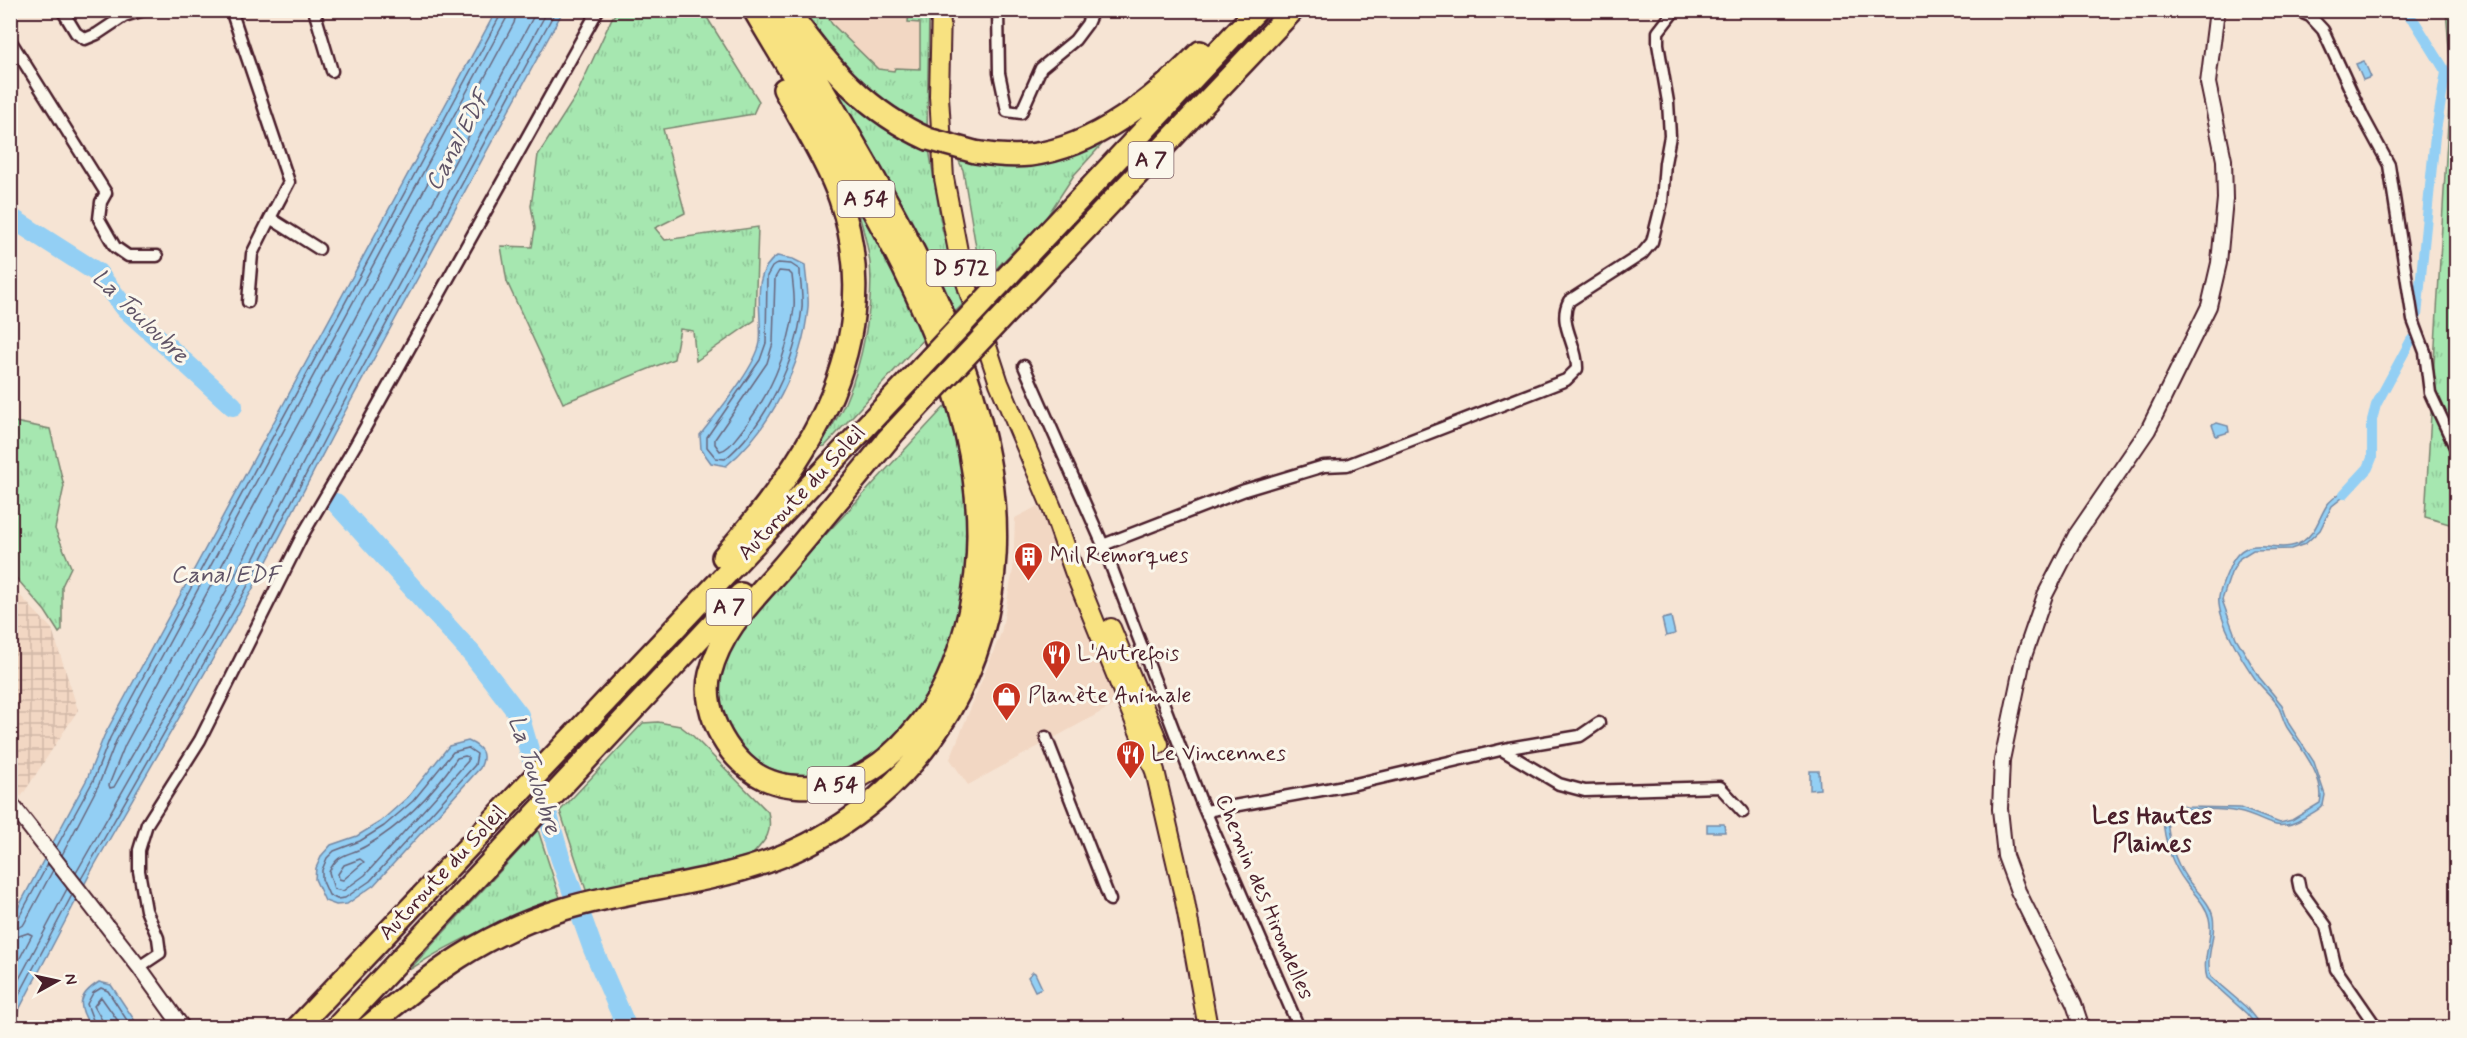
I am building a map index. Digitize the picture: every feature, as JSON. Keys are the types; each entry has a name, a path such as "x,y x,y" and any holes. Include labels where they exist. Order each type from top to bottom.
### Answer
{"highway":[{"path":"551,758 589,705 740,538 785,480 820,425 834,393 846,354 853,320 853,266 849,232 840,198 745,10"},
{"name":"A 54","path":"754,10 875,215 930,324 957,398 971,456 977,500 978,544 973,595 964,637 941,693 915,732 887,758 864,774 837,785 805,787 766,780 741,762 724,742 710,713 709,677 722,640 744,610 896,431"},
{"name":"A 54","path":"368,1028 448,962 481,942 566,908 717,877 782,856 841,826 890,787 937,732 966,682 991,597 995,539 993,489 985,438 971,386 943,313 915,253 776,10"},
{"path":"789,10 844,82 871,105 903,127 928,139 975,152 1005,156 1031,155 1066,146 1100,131 1134,111 1242,10"},
{"name":"Autoroute du Soleil","path":"297,1028 1257,10"},
{"name":"Autoroute du Soleil","path":"336,1028 528,820 1293,10"}],"main road":[{"name":"D 572","path":"942,11 939,96 943,167 950,219 961,267 982,337 999,383 1149,750 1160,788 1184,896 1208,1028"},
{"name":"D 572","path":"1052,508 1084,568 1160,746 1172,787 1184,896"}],"street":[{"path":"62,10 76,33 85,39 124,16 144,10"},
{"path":"231,10 289,182 252,254 248,302"},
{"path":"314,10 332,71"},
{"path":"139,967 160,953 161,947 146,910 139,871 139,850 147,824 200,740 302,536 367,425 597,10"},
{"path":"998,10 999,73 1006,111 1021,113 1041,68 1075,40 1087,24 1093,10"},
{"path":"1103,545 1245,490 1324,466 1347,465 1566,380 1577,369 1578,355 1564,318 1564,310 1569,301 1642,254 1652,242 1662,202 1670,136 1668,102 1658,32 1675,10"},
{"path":"2082,1028 2074,1004 2018,891 2005,856 2000,809 2002,760 2023,659 2045,595 2076,535 2148,430 2209,306 2219,263 2225,199 2224,160 2208,83 2217,10"},
{"path":"2296,10 2310,16 2323,30 2363,117 2389,165 2413,320 2425,352 2430,393 2457,448"},
{"path":"10,40 106,193 100,202 99,219 115,247 128,256 157,256"},
{"path":"270,218 319,249"},
{"name":"Chemin des Hirondelles","path":"1024,366 1103,545 1206,811 1299,1028"},
{"path":"1137,688 1155,681"},
{"path":"1206,811 1355,784 1502,750 1580,736 1599,723"},
{"path":"1046,737 1110,900"},
{"path":"1502,750 1559,784 1585,791 1720,787 1743,812"},
{"path":"10,802 139,967 183,1028"},
{"path":"2298,880 2300,890 2326,926 2336,969 2377,1028"}],"shaded area":[{"path":"825,11 932,11 928,87 866,82"},
{"path":"1038,506 1123,700 968,785 950,759 1001,633 1013,570 1015,518"},
{"path":"11,586 52,629 78,710 21,797 11,784"}],"green space":[{"path":"618,11 703,11 759,101 753,114 663,129 685,213 655,228 665,240 758,227 755,320 696,361 693,331 680,329 674,359 563,403 507,282 501,246 532,247 535,228 531,206 538,155 576,96 612,18"},
{"path":"796,11 824,11 832,24 878,69 894,71 895,68 920,69 920,23 908,22 909,11 929,11 927,134 883,109"},
{"path":"2446,11 2456,11 2456,526 2425,517 2451,71"},
{"path":"815,57 929,149 942,228 963,304 954,313 899,203"},
{"path":"1106,140 1074,175 1046,218 982,283 963,170 958,159 987,163"},
{"path":"852,191 890,261 926,336 825,446 819,447 845,403 851,388 857,371 868,315 870,263 865,235"},
{"path":"950,401 966,486 969,551 966,587 950,651 941,673 922,705 899,735 871,759 855,769 833,775 800,776 763,765 735,742 726,727 720,709 718,680 725,657 738,629"},
{"path":"10,421 50,429 64,486 55,529 71,567 62,586 62,630 59,633 45,611 11,572"},
{"path":"658,722 680,726 693,736 768,812 770,825 767,836 752,855 588,896 560,811 643,723"},
{"path":"538,830 561,901 520,914 482,930 409,970"}],"water":[{"name":"Canal EDF","path":"496,11 563,11 341,419 251,592 93,868 11,1025 11,921 87,779 104,736"},
{"path":"2364,61 2371,77 2363,80 2356,64"},
{"path":"777,256 793,259 805,265 808,307 799,351 782,394 757,434 726,466 711,463 701,449 700,435 735,390 757,352 760,342 760,283 768,264"},
{"path":"2217,423 2228,426 2229,432 2216,436 2212,425"},
{"path":"2358,478 2356,487 2332,506 2320,530 2305,544 2291,549 2253,550 2240,558 2231,573 2222,600 2236,638 2259,677 2282,705 2289,724 2314,762 2325,795 2323,805 2304,818 2285,825 2270,824 2248,814 2223,810 2177,811 2170,813 2167,818 2171,842 2179,865 2206,902 2213,917 2209,962 2211,977 2246,1007 2262,1027 2257,1027 2247,1014 2207,978 2205,963 2210,933 2209,918 2203,904 2181,876 2173,861 2167,844 2163,818 2169,810 2182,807 2180,804 2185,807 2240,808 2280,823 2292,820 2320,803 2321,794 2316,774 2286,726 2277,704 2256,680 2238,652 2226,628 2219,606 2219,597 2235,557 2243,550 2252,546 2281,547 2302,542 2314,530 2330,501"},
{"path":"1671,617 1675,634 1666,636 1662,619"},
{"path":"468,741 480,748 482,752 483,759 480,768 374,885 347,904 336,905 325,901 315,879 316,868 322,855 331,845 357,836 380,822 408,797 449,746"},
{"path":"1810,771 1819,771 1820,789 1810,790"},
{"path":"1707,824 1724,824 1725,832 1707,832"},
{"path":"1033,972 1042,988 1035,991 1028,977"},
{"path":"99,982 111,985 139,1027 91,1027 84,1014 82,1002 86,992"}],"waterway":[{"path":"2403,10 2415,22 2446,72 2435,136 2417,316"},
{"name":"La Touloubre","path":"10,217 98,273 125,308 233,406"},
{"path":"2344,494 2368,468 2372,458 2372,420 2376,405 2411,340"},
{"name":"La Touloubre","path":"336,503 472,654 519,715 560,857 593,949 627,1028"}],"place":[{"name":"Mil Remorques","path":"1029,582"},
{"name":"L'Autrefois","path":"1056,680"},
{"name":"Planète Animale","path":"1007,722"},
{"name":"Le Vincennes","path":"1130,780"}],"district":[{"name":"Les Hautes Plaines","path":"2152,830"}]}
